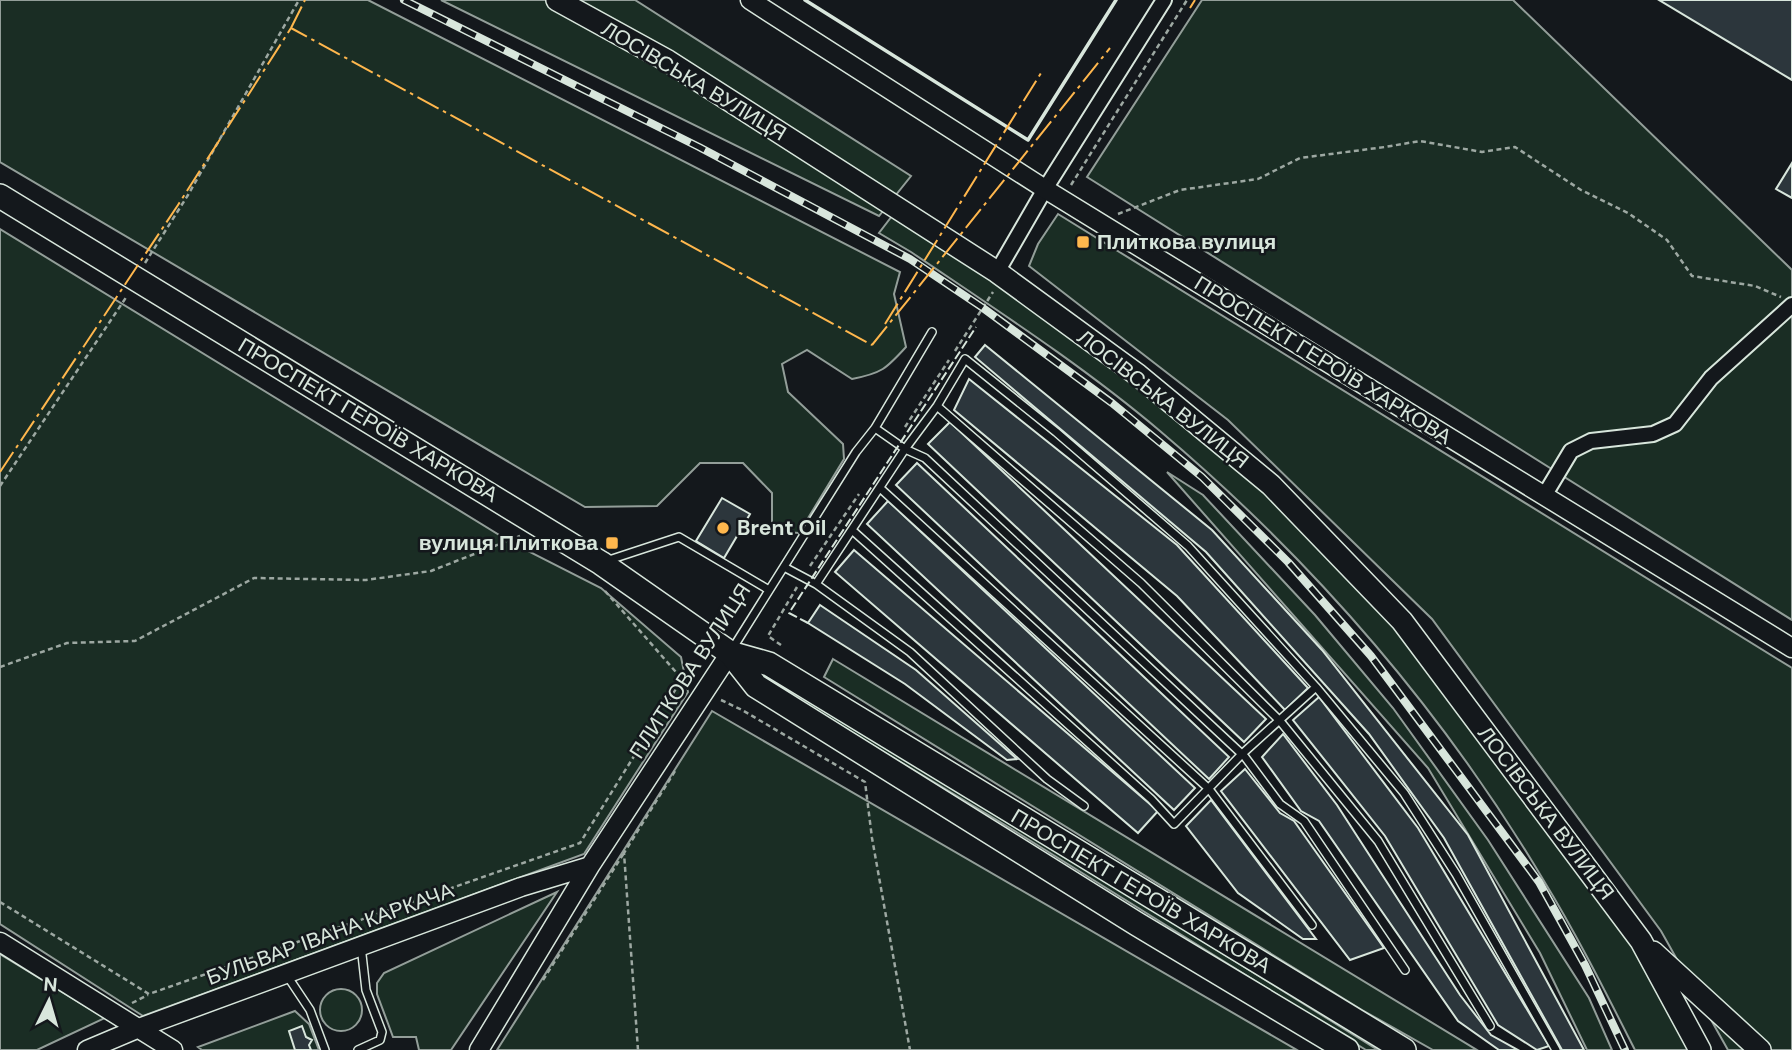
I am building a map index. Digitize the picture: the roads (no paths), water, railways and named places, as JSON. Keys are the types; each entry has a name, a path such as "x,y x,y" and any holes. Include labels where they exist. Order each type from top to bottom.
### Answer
{"main road":[{"name":"ЛОСІВСЬКА ВУЛИЦЯ","path":"557,0 668,61 997,272 1138,375 1271,485 1402,621 1641,941"},
{"name":"ПРОСПЕКТ ГЕРОЇВ ХАРКОВА","path":"0,197 601,563 730,653 756,687 1137,924 1347,1050"},
{"name":"ПРОСПЕКТ ГЕРОЇВ ХАРКОВА","path":"730,653 769,664 1404,1050"},
{"path":"1641,941 1699,1050"},
{"path":"1641,941 1760,1050"}],"street":[{"name":"ПРОСПЕКТ ГЕРОЇВ ХАРКОВА","path":"750,0 1098,222 1792,648"},
{"path":"997,272 1045,189 1164,0"},
{"path":"1544,496 1571,451 1591,441 1653,434 1675,424 1711,378 1792,304"},
{"name":"ПЛИТКОВА ВУЛИЦЯ","path":"479,1050 590,866 730,653"},
{"name":"БУЛЬВАР ІВАНА КАРКАЧА","path":"88,1050 139,1028 521,887 590,866"},
{"path":"0,942 173,1050"}],"lane":[{"name":"ПЛИТКОВА ВУЛИЦЯ","path":"730,653 856,452 875,428 932,332"},
{"path":"816,584 905,449 937,406 965,359 1056,432 1188,546 1316,687 1405,793 1456,874 1556,1050"},
{"path":"937,406 1141,583 1280,721 1378,841 1490,1026"},
{"path":"875,428 905,449 926,458 1242,754 1280,804 1304,821 1405,970"},
{"path":"880,488 1209,789 1312,925"},
{"path":"852,530 1141,790 1174,824 1242,754 1316,687"},
{"path":"601,563 679,537 769,590"},
{"path":"784,568 816,584 910,652 1047,779 1084,806"},
{"path":"358,1050 380,1040 382,1032 366,990 361,946"},
{"path":"286,974 310,1010 325,1050"}],"railway":[{"path":"404,0 699,147 910,259 983,308 1112,403 1202,477 1288,562 1371,656 1539,882 1585,965 1625,1050"}],"place":[{"name":"Плиткова вулиця","path":"1083,242"},
{"name":"Brent Oil","path":"723,528"},
{"name":"вулиця Плиткова","path":"612,543"}]}
